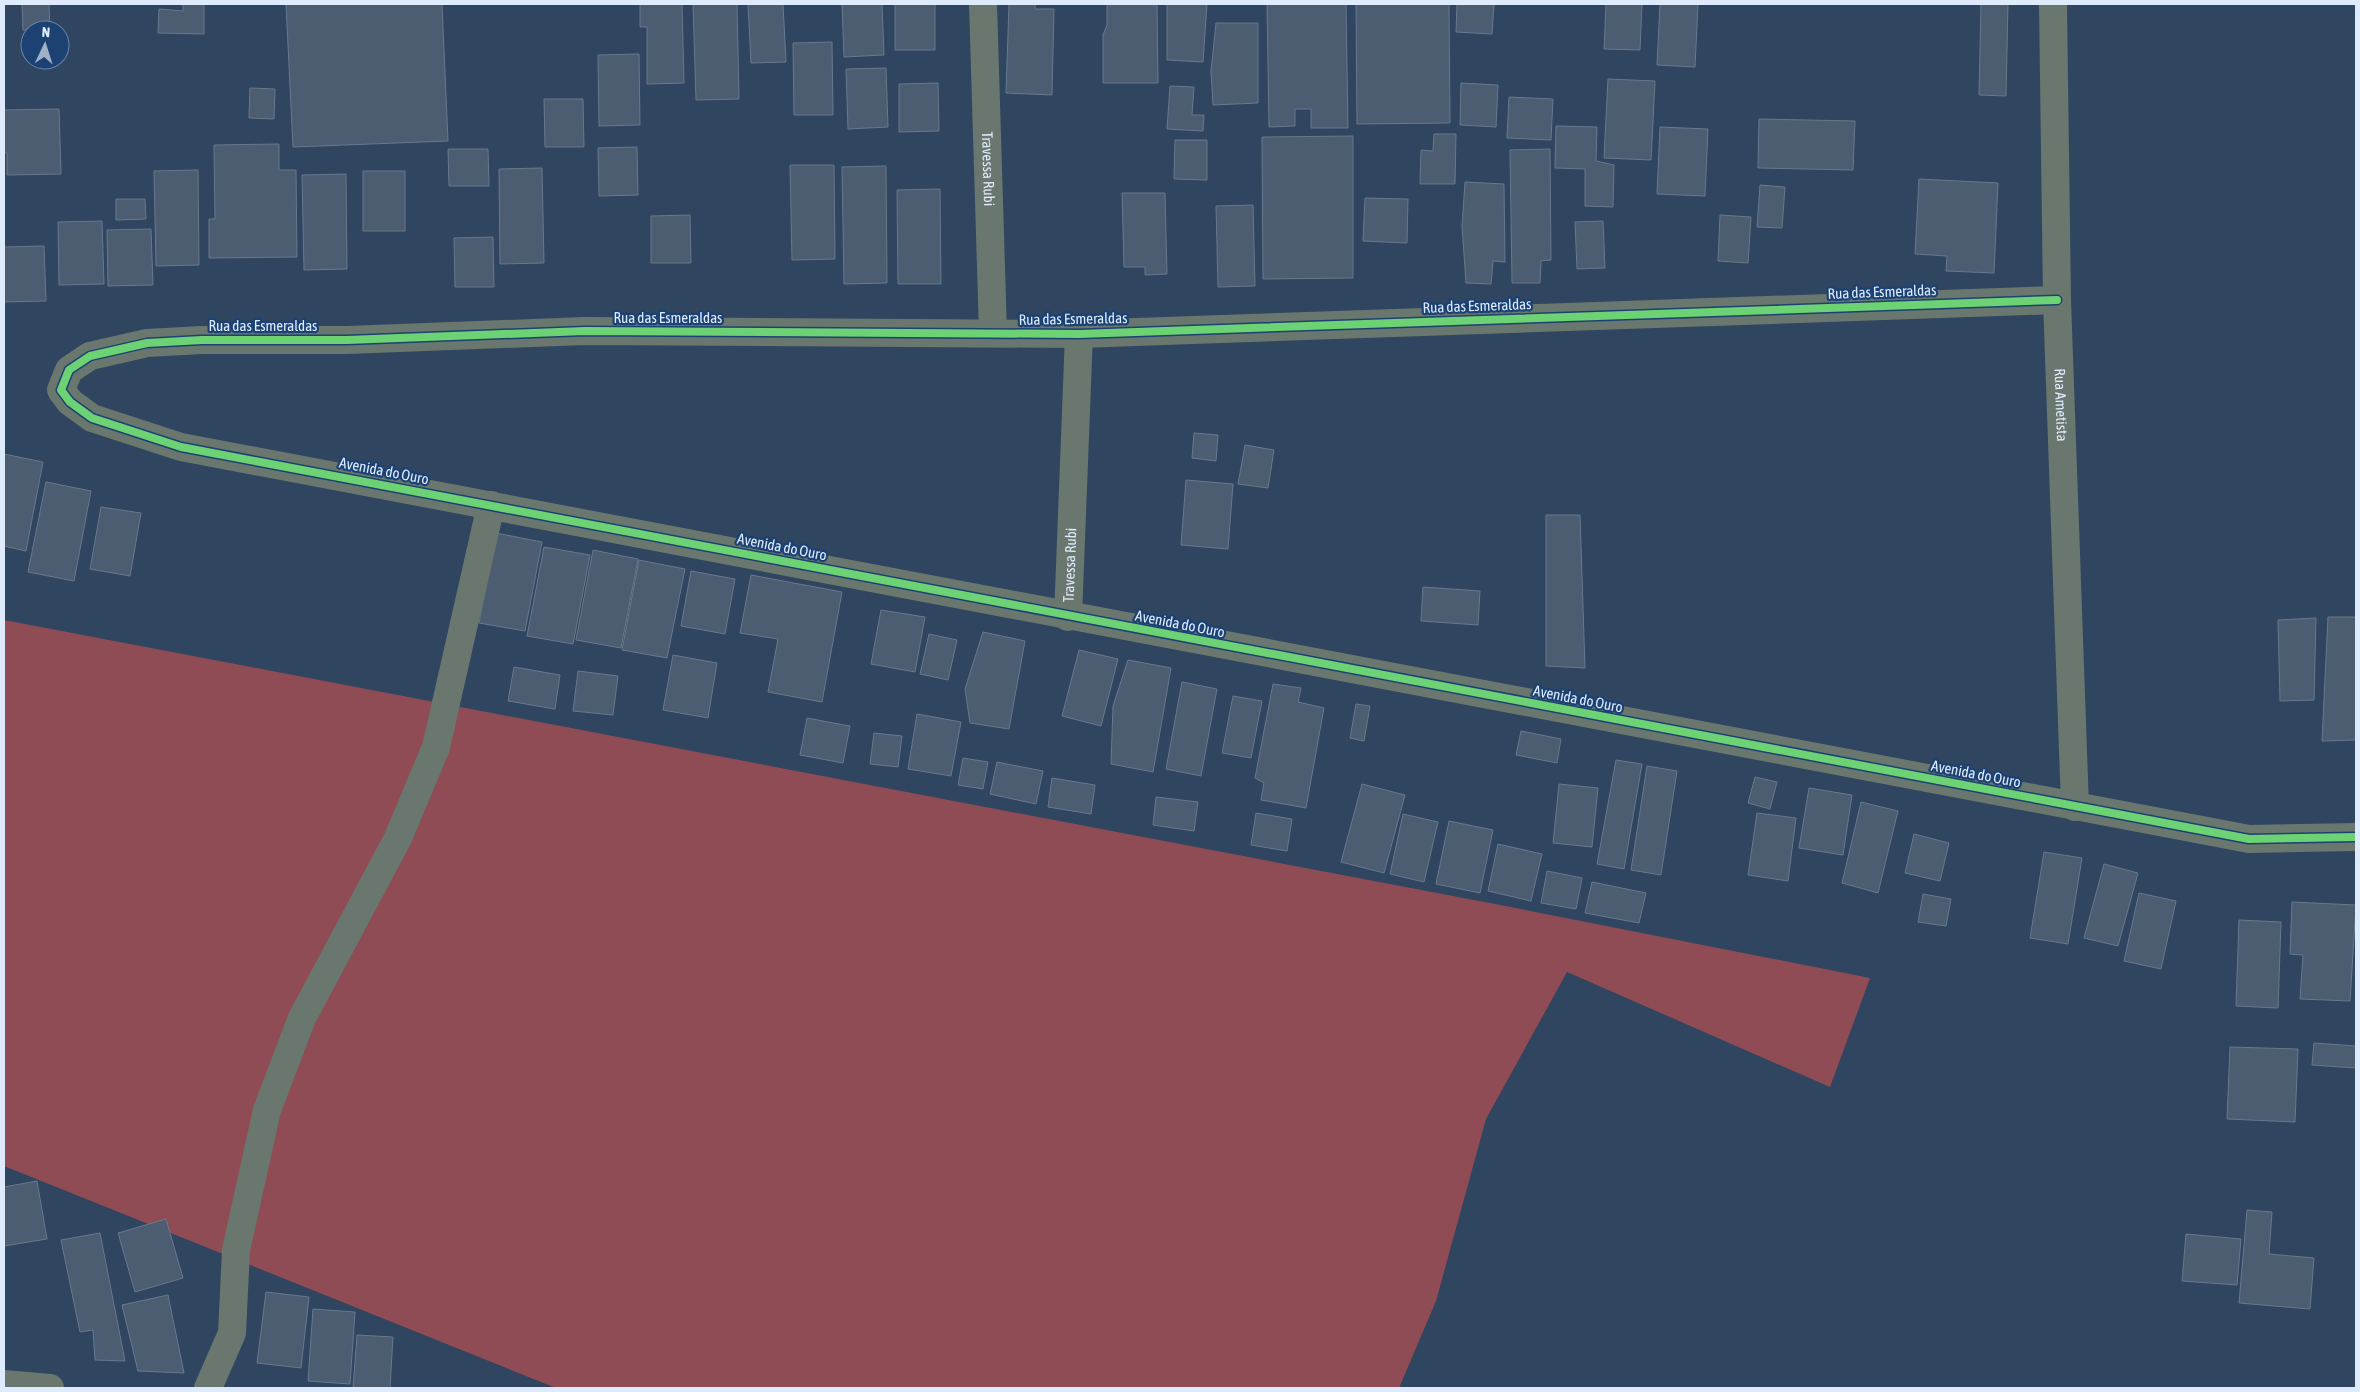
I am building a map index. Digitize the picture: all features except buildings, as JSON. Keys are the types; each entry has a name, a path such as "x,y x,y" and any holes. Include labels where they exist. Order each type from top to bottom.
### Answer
{"street":[{"name":"Travessa Rubi","path":"983,4 993,333"},
{"name":"Rua Ametista","path":"2053,4 2057,300 2075,807"},
{"name":"Rua das Esmeraldas","path":"90,356 147,343 202,340 347,340 584,331 1079,334 2057,300"},
{"name":"Travessa Rubi","path":"1068,617 1079,334"},
{"name":"Avenida do Ouro","path":"90,356 69,370 61,390 70,402 92,418 181,447 1068,617 2249,839 2356,837"},
{"path":"208,1388 232,1333 236,1250 267,1110 302,1018 398,838 436,747 491,505"},
{"path":"4,1384 50,1388"}],"shaded area":[{"path":"4,620 1495,904 1870,978 1830,1087 1567,972 1486,1119 1436,1301 1399,1388 556,1388 4,1166"}],"cycle path":[{"path":"2057,300 1079,334 584,331 347,340 202,340 147,343 90,356 69,370 61,390 70,402 92,418 181,447 2249,839 2356,837"}]}
